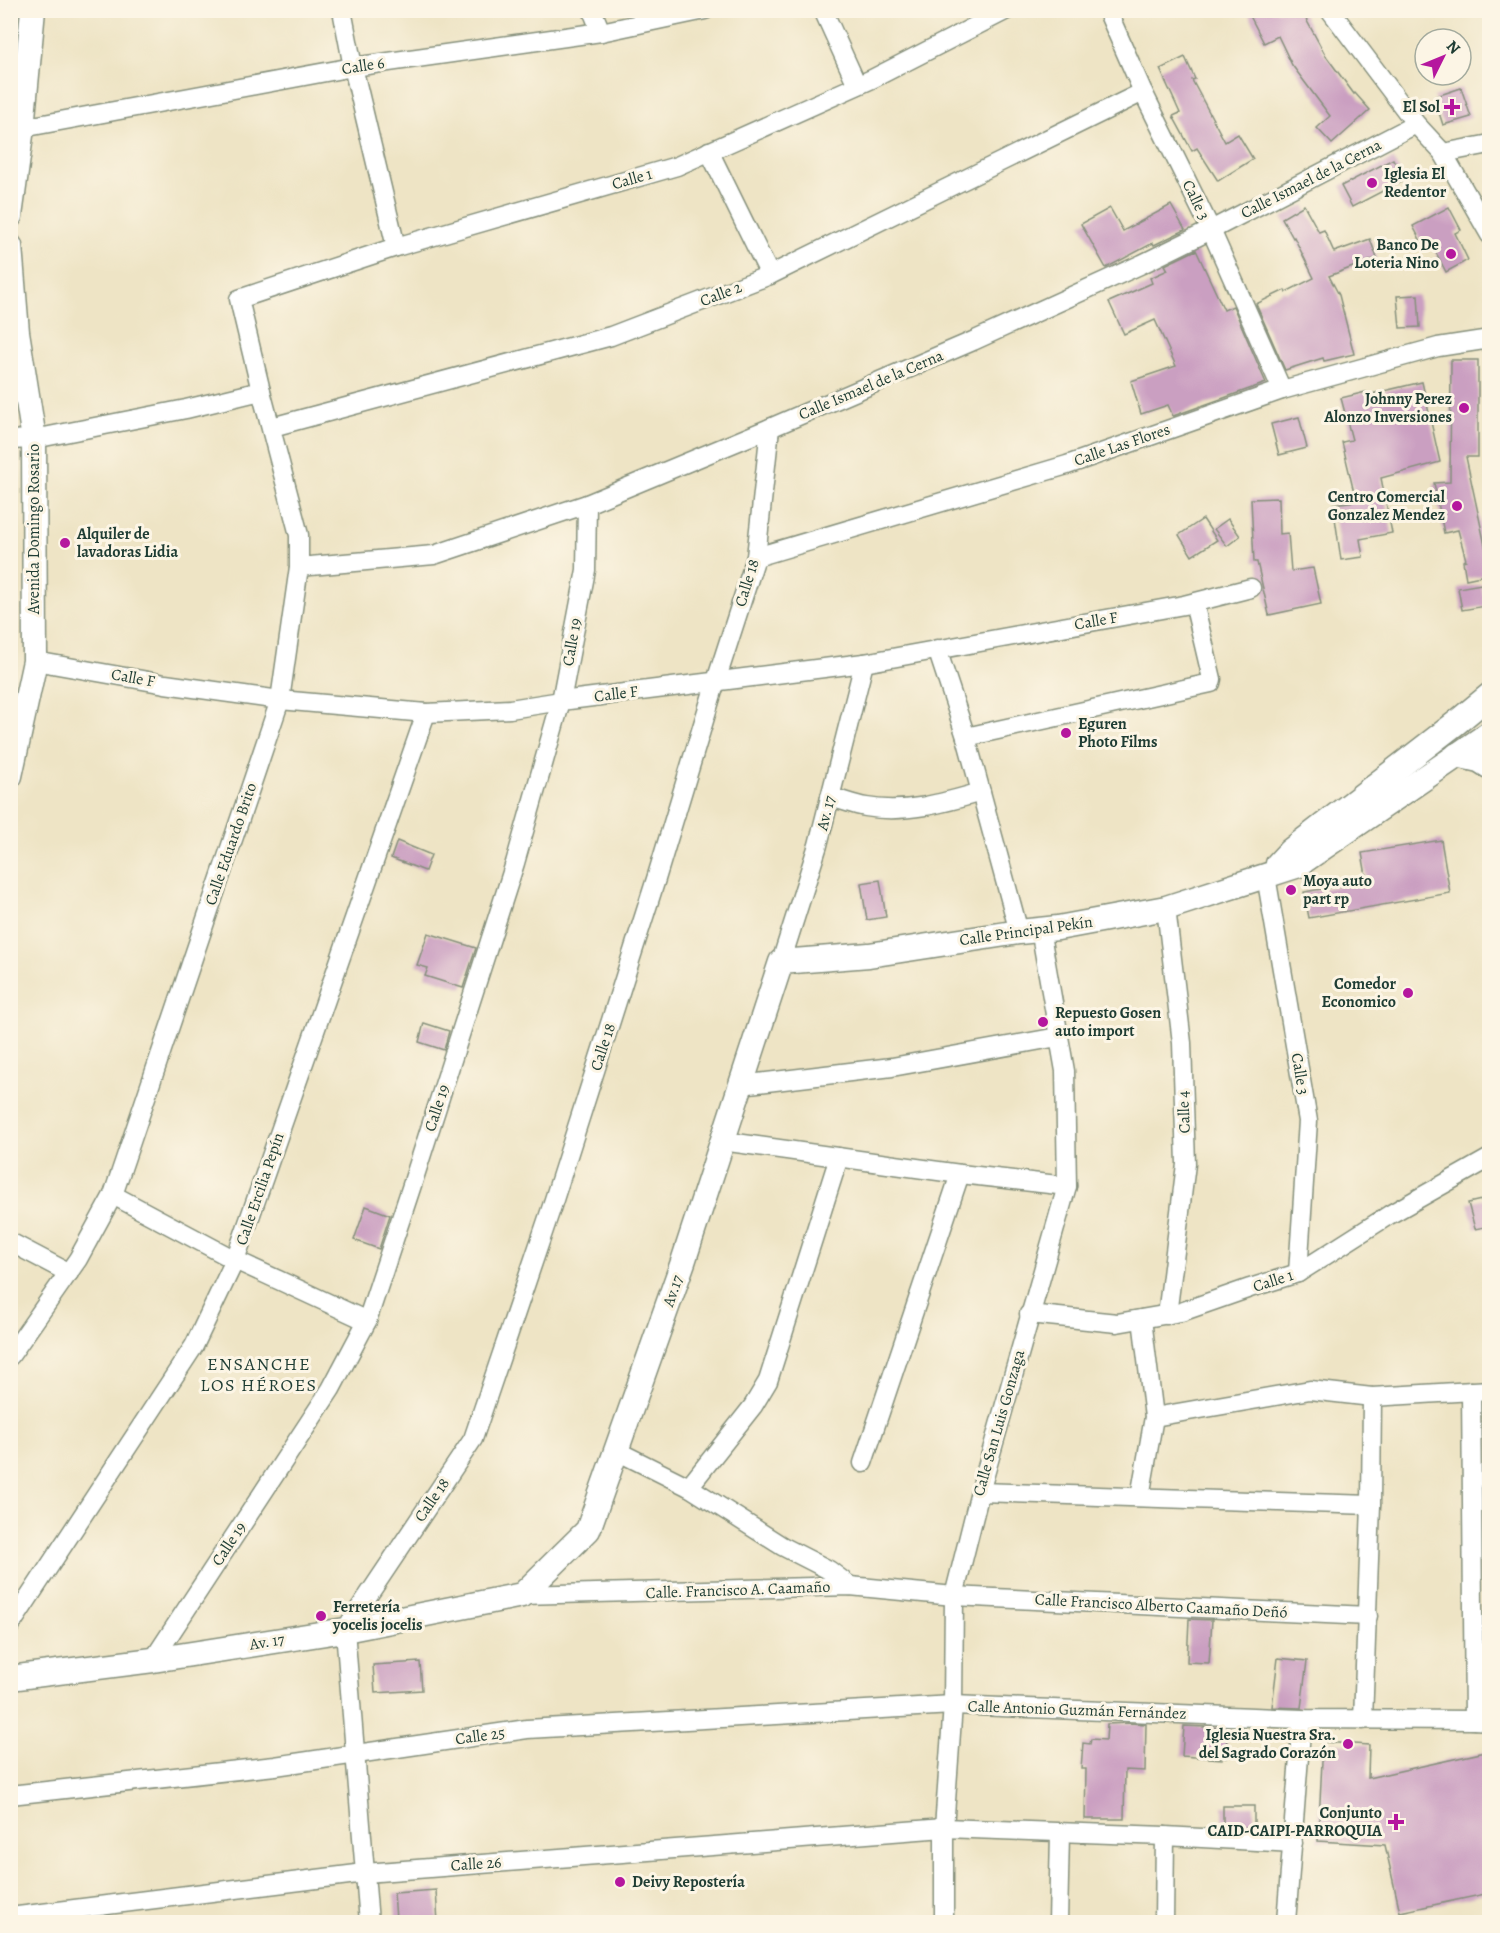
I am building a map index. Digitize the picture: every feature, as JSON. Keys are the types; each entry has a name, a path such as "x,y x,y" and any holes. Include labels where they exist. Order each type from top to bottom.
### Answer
{"main road":[{"path":"10,216 16,127 33,10"},
{"name":"Avenida Domingo Rosario","path":"10,246 35,661 12,768"},
{"name":"Calle Principal Pekín","path":"1266,876 1290,851 1490,695"},
{"name":"Calle Principal Pekín","path":"781,962 869,955 1058,928 1166,908 1266,876 1296,866 1490,733"},
{"path":"1457,755 1479,760 1490,767"},
{"name":"Av.17","path":"522,1595 588,1530 683,1262 781,962"},
{"name":"Av. 17","path":"10,1677 153,1660 345,1630 522,1595"}],"street":[{"path":"342,10 353,67 396,247"},
{"path":"592,10 601,32"},
{"path":"823,10 857,86"},
{"name":"Calle 1","path":"239,299 396,247 677,166 857,86 1007,10"},
{"name":"Calle 3","path":"1107,10 1143,92 1211,230 1282,390"},
{"path":"1329,10 1416,124 1443,153 1490,235"},
{"name":"Calle 6","path":"16,127 353,67 601,32 700,11"},
{"name":"Calle 2","path":"272,427 611,336 770,275 1143,92"},
{"name":"Calle Ismael de la Cerna","path":"299,567 434,555 587,504 973,341 1142,264 1416,124"},
{"path":"1443,153 1490,144"},
{"path":"709,152 770,275"},
{"name":"Calle Eduardo Brito","path":"10,1356 78,1259 112,1195 280,700 299,567 299,535 239,299"},
{"name":"Calle Las Flores","path":"756,557 1067,465 1282,390 1438,347 1490,339"},
{"path":"22,439 186,409 261,391"},
{"name":"Calle 18","path":"345,1630 473,1439 551,1209 756,557 770,428"},
{"name":"Calle 19","path":"153,1660 331,1389 367,1320 511,874 561,701 586,570 587,504"},
{"name":"Calle F","path":"35,661 165,684 280,700 426,713 510,709 864,663 1194,603 1251,588"},
{"path":"966,737 1211,683 1212,679 1194,603"},
{"name":"Calle San Luis Gonzaga","path":"937,650 966,737 981,792 1029,931 1058,1037 1065,1071 1066,1186 980,1492 954,1596 953,1705 944,1828 944,1923"},
{"name":"Av. 17","path":"781,962 818,845 864,663"},
{"name":"Calle Ercilia Pepín","path":"10,1626 194,1346 235,1260 426,713"},
{"path":"830,797 866,807 890,809 926,806 981,792"},
{"name":"Calle 3","path":"1266,876 1308,1121 1298,1273"},
{"name":"Calle 4","path":"1166,908 1182,1043 1186,1164 1167,1315"},
{"path":"741,1084 892,1067 1058,1037"},
{"path":"722,1141 960,1174 1066,1186"},
{"path":"689,1487 753,1406 768,1381 781,1346 839,1157"},
{"name":"Calle 1","path":"1029,1314 1117,1323 1181,1312 1298,1273 1389,1215 1490,1158"},
{"path":"863,1463 960,1174"},
{"path":"112,1195 235,1260 367,1320"},
{"path":"10,1242 69,1273"},
{"path":"1140,1497 1154,1417 1142,1319"},
{"path":"1154,1417 1310,1390 1372,1397 1490,1390"},
{"path":"1471,1391 1482,1721"},
{"path":"1362,1720 1368,1616 1372,1397"},
{"path":"617,1451 689,1487 782,1546 828,1570 850,1586"},
{"path":"980,1492 1371,1505"},
{"name":"Calle. Francisco A. Caamaño","path":"522,1595 661,1593 850,1586 954,1596"},
{"name":"Calle Francisco Alberto Caamaño Deñó","path":"954,1596 1368,1616"},
{"path":"345,1630 369,1923"},
{"name":"Calle Antonio Guzmán Fernández","path":"953,1705 1302,1719 1482,1721"},
{"name":"Calle 25","path":"10,1795 276,1766 527,1730 953,1705"},
{"path":"1286,1923 1302,1719"},
{"name":"Calle 26","path":"10,1917 365,1872 944,1828 1293,1843"},
{"path":"1058,1923 1060,1834"},
{"path":"1164,1923 1165,1836"}],"building":[{"path":"1247,10 1301,10 1326,56 1354,94 1370,110 1332,144 1317,128 1330,116 1292,65 1278,36 1264,43"},
{"path":"1185,57 1195,79 1192,80 1225,142 1238,134 1253,159 1218,181 1197,148 1192,151 1173,116 1180,113 1160,69"},
{"name":"El Sol","path":"1461,88 1471,117 1443,125 1434,97"},
{"name":"Iglesia El Redentor","path":"1393,159 1404,180 1352,207 1341,186"},
{"path":"1171,205 1185,230 1154,245 1153,243 1106,268 1081,224 1110,208 1123,231"},
{"path":"1304,205 1319,232 1324,230 1334,252 1370,239 1377,258 1329,276 1339,295 1354,354 1324,361 1323,358 1285,370 1256,304 1314,278 1282,218"},
{"path":"1449,207 1461,230 1455,233 1468,260 1446,272 1432,245 1425,249 1413,226"},
{"path":"1196,250 1224,310 1233,306 1266,383 1173,416 1168,405 1141,414 1131,381 1176,366 1155,320 1124,334 1109,302 1152,283 1150,278 1168,270 1165,265"},
{"path":"1418,295 1420,327 1400,328 1397,296"},
{"path":"1451,360 1478,360 1478,457 1466,457 1490,574 1466,579 1463,561 1466,560 1458,530 1444,533 1434,483 1450,482"},
{"path":"1422,382 1440,462 1381,478 1392,533 1360,539 1363,557 1341,560 1333,504 1356,501 1342,442 1352,440 1341,398 1366,392 1367,395"},
{"path":"1299,417 1307,448 1279,455 1271,424"},
{"path":"1279,498 1280,534 1288,533 1291,571 1313,568 1321,604 1269,615 1257,562 1254,562 1251,499"},
{"path":"1203,519 1217,540 1192,556 1179,535"},
{"path":"1228,519 1240,536 1227,546 1214,529"},
{"path":"1481,584 1486,606 1462,610 1458,588"},
{"path":"1441,840 1450,893 1309,918 1304,892 1367,881 1362,853"},
{"path":"397,841 431,855 425,871 391,858"},
{"path":"880,880 886,917 867,920 861,883"},
{"path":"428,933 476,948 463,988 425,976 428,968 417,965"},
{"path":"424,1023 449,1031 444,1050 419,1042"},
{"path":"1490,1198 1490,1226 1475,1229 1468,1203"},
{"path":"366,1206 390,1215 379,1249 354,1240"},
{"path":"1189,1619 1212,1620 1209,1663 1187,1662"},
{"path":"1278,1658 1307,1661 1301,1708 1272,1707"},
{"path":"420,1662 422,1690 375,1693 373,1665"},
{"path":"1107,1724 1146,1724 1145,1771 1125,1770 1124,1819 1085,1819 1086,1769 1081,1769 1083,1743 1090,1744 1091,1739 1106,1740"},
{"path":"1184,1726 1227,1728 1226,1758 1182,1756"},
{"path":"1323,1742 1369,1745 1368,1778 1490,1751 1490,1893 1400,1912 1385,1845 1318,1841"},
{"path":"1223,1806 1254,1806 1254,1828 1223,1828"},
{"path":"436,1890 438,1923 416,1923 416,1918 396,1919 394,1893"}],"place":[{"name":"El Sol","path":"1452,107"},
{"name":"Iglesia El Redentor","path":"1372,183"},
{"name":"Banco De Loteria Nino","path":"1451,254"},
{"name":"Johnny Perez Alonzo Inversiones","path":"1464,408"},
{"name":"Centro Comercial Gonzalez Mendez","path":"1457,506"},
{"name":"Alquiler de lavadoras Lidia","path":"65,543"},
{"name":"Eguren Photo Films","path":"1066,733"},
{"name":"Moya auto part rp","path":"1291,890"},
{"name":"Comedor Economico","path":"1408,993"},
{"name":"Repuesto Gosen auto import","path":"1043,1022"},
{"name":"Ferretería yocelis jocelis","path":"321,1616"},
{"name":"Iglesia Nuestra Sra. del Sagrado Corazón","path":"1348,1744"},
{"name":"Conjunto CAID-CAIPI-PARROQUIA","path":"1396,1822"},
{"name":"Deivy Repostería","path":"620,1882"}],"district":[{"name":"ENSANCHE LOS HÉROES","path":"259,1374"}]}
